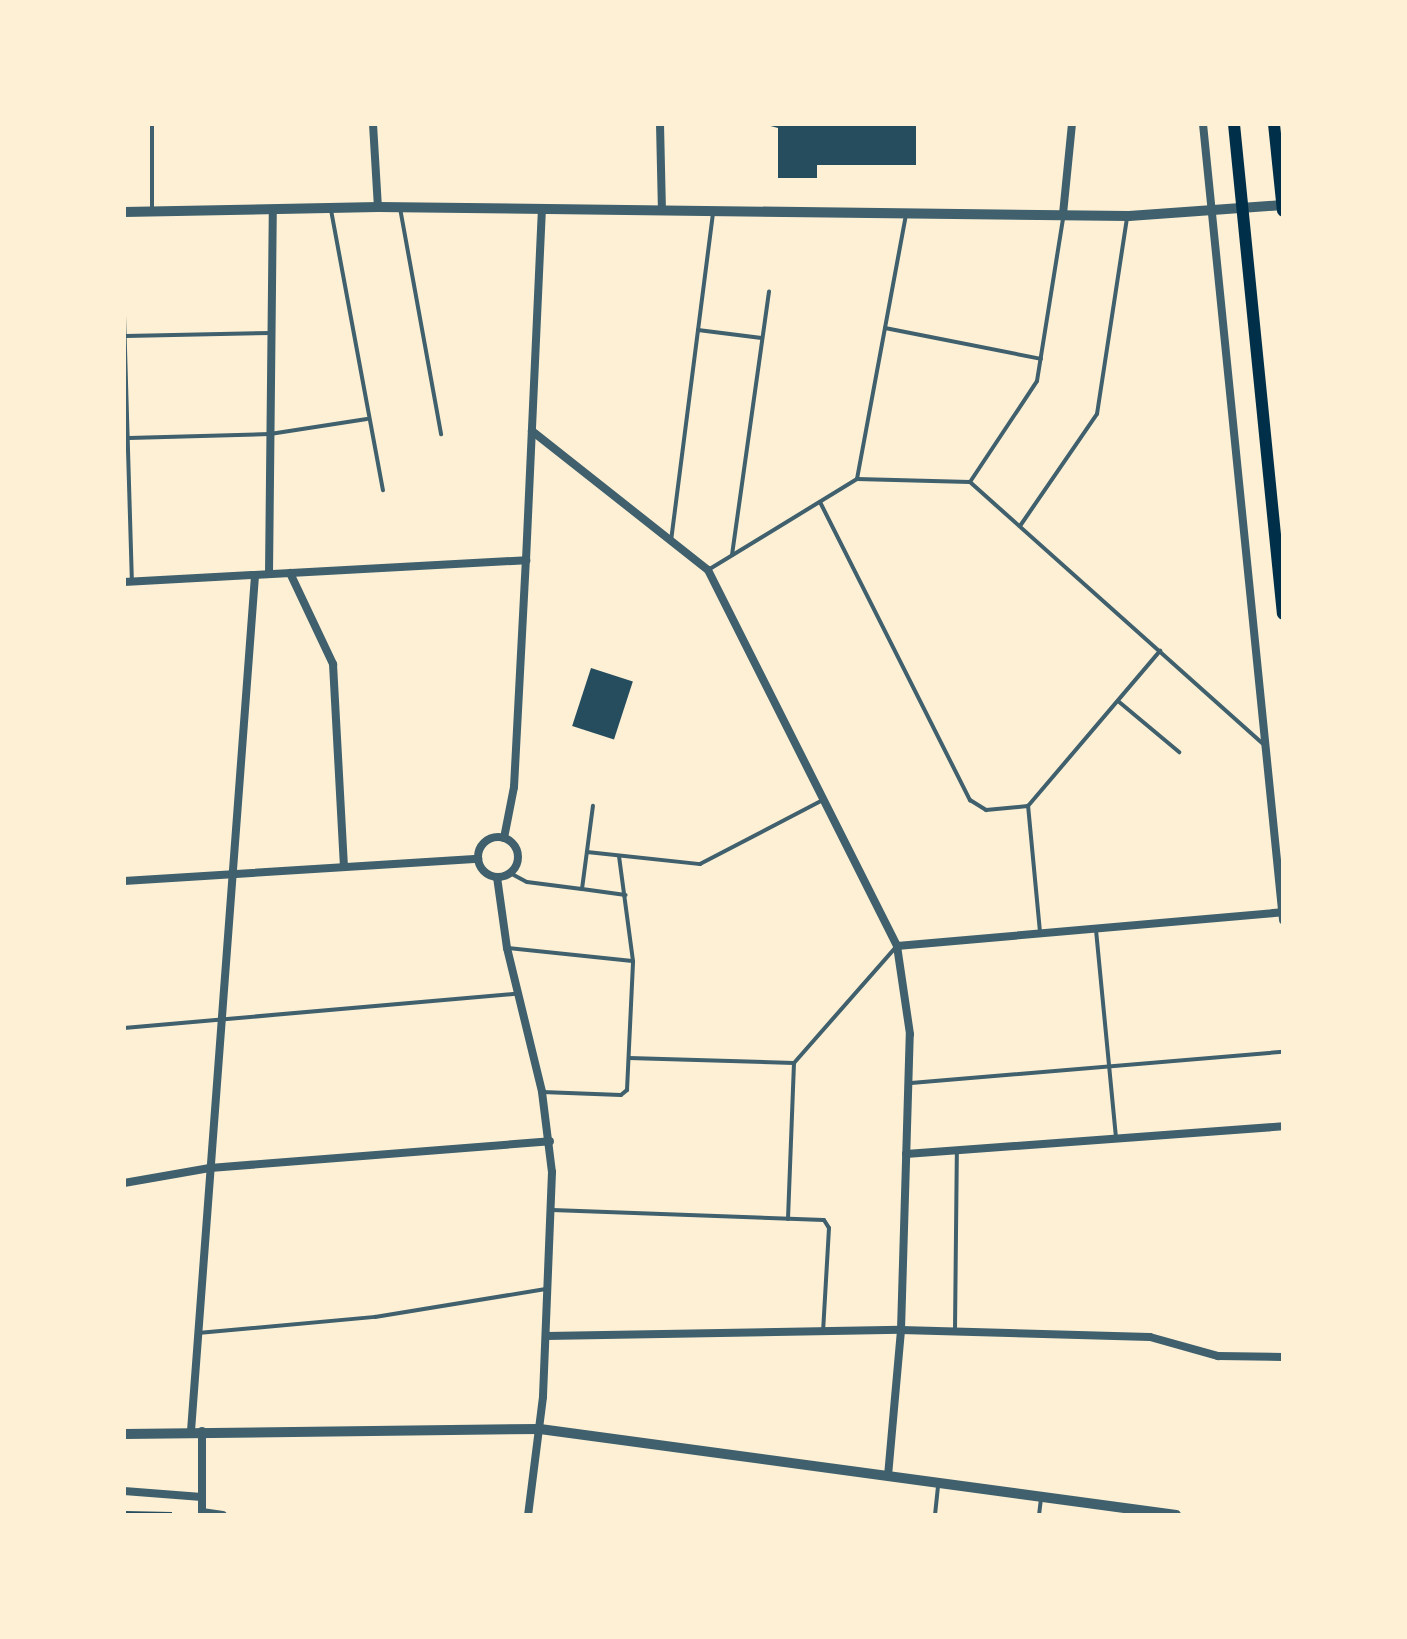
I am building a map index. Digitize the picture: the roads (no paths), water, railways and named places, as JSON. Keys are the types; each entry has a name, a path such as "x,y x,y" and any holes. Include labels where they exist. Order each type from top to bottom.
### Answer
{"highway":[{"path":"1234,124 1283,614"},
{"path":"1274,124 1283,207"}],"street":[{"path":"373,124 378,207"},
{"path":"660,124 662,210"},
{"path":"1063,214 1072,124"},
{"path":"1203,124 1283,920"},
{"path":"124,212 400,207 1127,215 1283,207"},
{"path":"269,574 273,209"},
{"path":"504,838 483,843 478,859 485,872 497,877 510,873 518,856 504,838 514,787 542,209"},
{"path":"532,431 708,570 897,946 908,1002 908,1083 901,1330 888,1476"},
{"path":"128,582 526,560"},
{"path":"290,573 333,664 344,867"},
{"path":"223,1515 202,1514 197,1431 198,1333 255,575"},
{"path":"124,881 478,859"},
{"path":"497,877 507,948 542,1092 550,1141 552,1210 546,1336 540,1429 528,1515"},
{"path":"897,946 1282,912"},
{"path":"906,1154 1283,1126"},
{"path":"124,1183 210,1168 550,1141"},
{"path":"546,1336 901,1330 1150,1337 1218,1356 1283,1357"},
{"path":"124,1434 540,1429 1175,1515"},
{"path":"124,1491 202,1497"}],"lane":[{"path":"152,124 152,211"},
{"path":"400,207 441,434"},
{"path":"330,208 367,419 383,490"},
{"path":"671,541 713,210"},
{"path":"857,479 907,213"},
{"path":"970,482 1032,389 1041,359 1063,214"},
{"path":"1020,526 1097,414 1127,215"},
{"path":"732,556 769,292"},
{"path":"124,315 129,438 128,582"},
{"path":"885,328 1041,359"},
{"path":"698,330 762,338"},
{"path":"124,336 272,333"},
{"path":"129,438 270,434 367,419"},
{"path":"708,570 857,479 970,482 1266,746"},
{"path":"820,502 970,800 986,810 1028,806 1160,651"},
{"path":"1118,701 1179,752"},
{"path":"587,852 700,864 823,800"},
{"path":"582,889 593,806"},
{"path":"1028,806 1041,933"},
{"path":"542,1092 624,1094 629,1058 633,961 619,856"},
{"path":"510,873 527,882 626,895"},
{"path":"1096,929 1116,1138"},
{"path":"788,1219 794,1063 897,946"},
{"path":"507,948 633,961"},
{"path":"124,1028 519,994"},
{"path":"908,1083 1283,1052"},
{"path":"629,1058 794,1063"},
{"path":"955,1332 957,1151"},
{"path":"552,1210 788,1219 828,1225 823,1331"},
{"path":"198,1333 375,1317 548,1289"},
{"path":"935,1515 938,1483"},
{"path":"1039,1515 1041,1497"}]}
